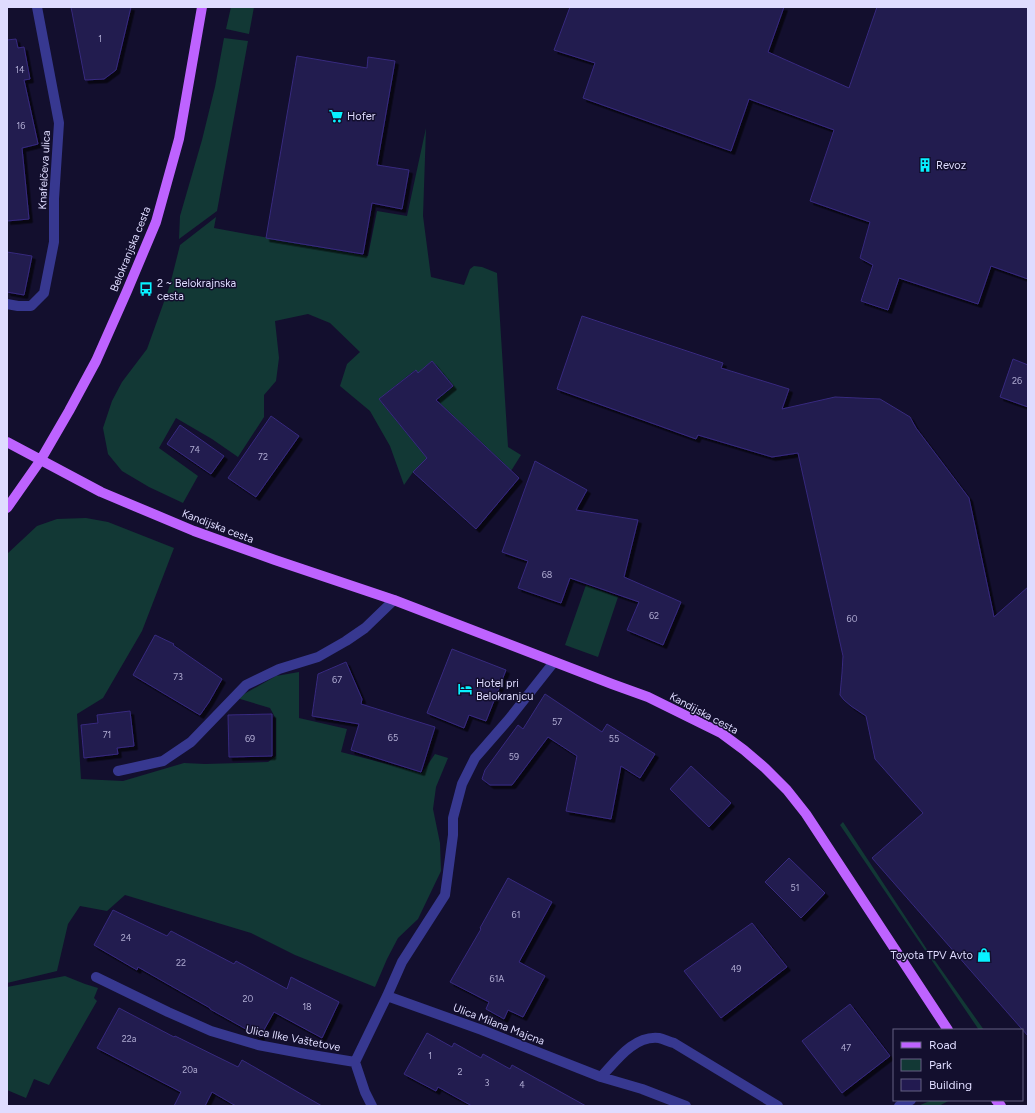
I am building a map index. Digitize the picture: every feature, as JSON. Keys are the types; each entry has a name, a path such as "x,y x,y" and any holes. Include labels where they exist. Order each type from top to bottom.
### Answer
{"main road":[{"name":"Belokranjska cesta","path":"7,508 40,460 71,408 96,361 156,222 179,139 202,7"},
{"name":"Kandijska cesta","path":"7,442 101,492 194,531 394,600 648,697 721,733 765,768 787,790 806,814 947,1029"}],"street":[{"name":"Knafelčeva ulica","path":"7,304 32,306 44,293 54,242 54,199 59,123 37,7"},
{"path":"118,771 163,761 191,742 246,685 279,669 318,657 346,641 365,628 394,600"},
{"path":"372,1106 365,1092 356,1062 402,962 445,895 454,835 453,818 462,784 475,758 509,719 554,662"},
{"name":"Ulica Ilke Vaštetove","path":"96,977 168,1012 211,1030 258,1045 356,1062"},
{"name":"Ulica Milana Majcna","path":"387,996 482,1030 601,1077 686,1106"},
{"path":"601,1077 631,1047 644,1039 659,1038 674,1043 778,1106"},
{"path":"899,1106 909,1101"}],"green space":[{"path":"231,7 254,7 249,34 226,29"},
{"path":"224,38 248,41 217,211 179,239 180,216 202,140 215,87"},
{"path":"426,128 423,216 431,277 464,285 470,269 474,266 482,267 497,273 508,447 521,455 511,471 461,423 413,472 404,485 390,446 370,411 340,386 347,364 360,352 330,323 308,314 275,321 279,358 276,381 264,395 264,417 238,457 212,439 176,418 159,448 198,476 183,503 149,487 122,471 108,454 103,428 112,401 122,382 147,349 170,285 180,245 216,217 214,228 368,256 377,211 407,216","holes":["432,361 453,387 438,398 440,401 405,431 379,399 415,370 418,373"]},
{"path":"86,518 108,522 174,548 142,631 103,698 77,714 81,779 123,781 184,763 205,764 268,762 276,756 276,719 270,708 237,698 276,676 299,672 299,718 347,729 341,752 422,773 435,754 448,758 436,787 433,809 440,843 441,871 418,919 398,938 375,987 295,955 251,933 125,895 107,911 80,906 68,924 57,971 7,983 7,554 37,526 57,519"},
{"path":"586,585 618,597 598,657 565,645"},
{"path":"843,822 926,948 983,1029 978,1029 840,825"},
{"path":"65,976 98,988 94,998 97,1001 49,1085 34,1079 26,1098 7,1090 7,987"},
{"path":"930,1101 948,1101 939,1106 918,1106"}],"building":[{"path":"71,7 131,7 116,70 104,79 85,80"},
{"path":"570,7 784,7 768,52 849,88 877,7 1028,7 1028,279 991,266 978,304 899,278 888,310 861,301 873,265 860,258 870,222 810,201 834,130 749,99 731,151 583,98 595,63 554,50"},
{"path":"16,39 18,48 24,47 30,79 24,80 38,144 22,148 29,219 7,221 7,40"},
{"name":"Hofer","path":"297,56 367,68 368,57 395,61 377,165 409,170 402,209 372,203 363,254 266,238"},
{"path":"7,252 32,256 24,295 7,292"},
{"path":"582,316 723,363 721,368 789,389 782,409 835,397 880,399 910,417 916,428 969,498 994,617 1028,587 1028,1036 872,858 923,813 875,759 866,716 851,706 840,695 843,656 798,453 772,457 698,435 696,439 557,389"},
{"path":"1013,359 1028,365 1028,407 1000,397"},
{"path":"432,361 453,386 436,400 519,478 476,529 413,472 427,458 379,399 416,370 418,373"},
{"path":"271,416 299,436 256,497 228,478"},
{"path":"180,425 224,456 211,474 167,444"},
{"path":"535,461 587,490 576,510 638,520 624,577 681,602 663,645 627,630 639,602 570,578 561,603 518,588 528,561 502,552"},
{"path":"155,635 174,644 173,645 222,679 200,715 133,675"},
{"name":"Hotel pri Belokranjcu","path":"452,649 506,670 486,721 469,715 464,728 427,713"},
{"path":"346,662 362,699 361,704 435,727 421,772 351,750 359,724 312,716 318,674"},
{"path":"545,694 602,732 607,724 655,754 640,778 621,766 611,819 566,811 577,756 548,737 512,785 490,785 482,779 485,770 518,725 523,729"},
{"path":"130,711 134,746 117,748 118,754 84,758 81,725 98,723 97,715"},
{"path":"272,714 272,756 229,757 228,715"},
{"path":"691,766 731,803 709,827 670,789"},
{"path":"789,858 825,893 801,918 765,882"},
{"path":"508,878 552,902 519,962 545,976 523,1017 508,1010 504,1019 486,1009 489,1002 450,982 481,929 480,928"},
{"path":"113,910 167,936 171,931 234,964 236,961 287,989 291,977 339,1002 322,1038 274,1012 260,1037 138,967 137,970 94,945"},
{"path":"752,923 787,967 721,1018 684,971"},
{"path":"850,1004 890,1056 842,1093 802,1041"},
{"path":"119,1008 174,1037 175,1036 238,1067 242,1060 322,1106 236,1106 212,1092 205,1106 174,1106 181,1092 97,1048"},
{"path":"427,1033 452,1047 454,1043 481,1058 483,1054 510,1069 512,1065 586,1106 472,1106 438,1087 436,1091 404,1074"}],"place":[{"name":"Hofer","path":"336,116"},
{"name":"Revoz","path":"925,165"},
{"name":"2 ~ Belokrajnska cesta","path":"146,289"},
{"name":"Hotel pri Belokranjcu","path":"465,689"},
{"name":"Toyota TPV Avto","path":"984,955"}]}
